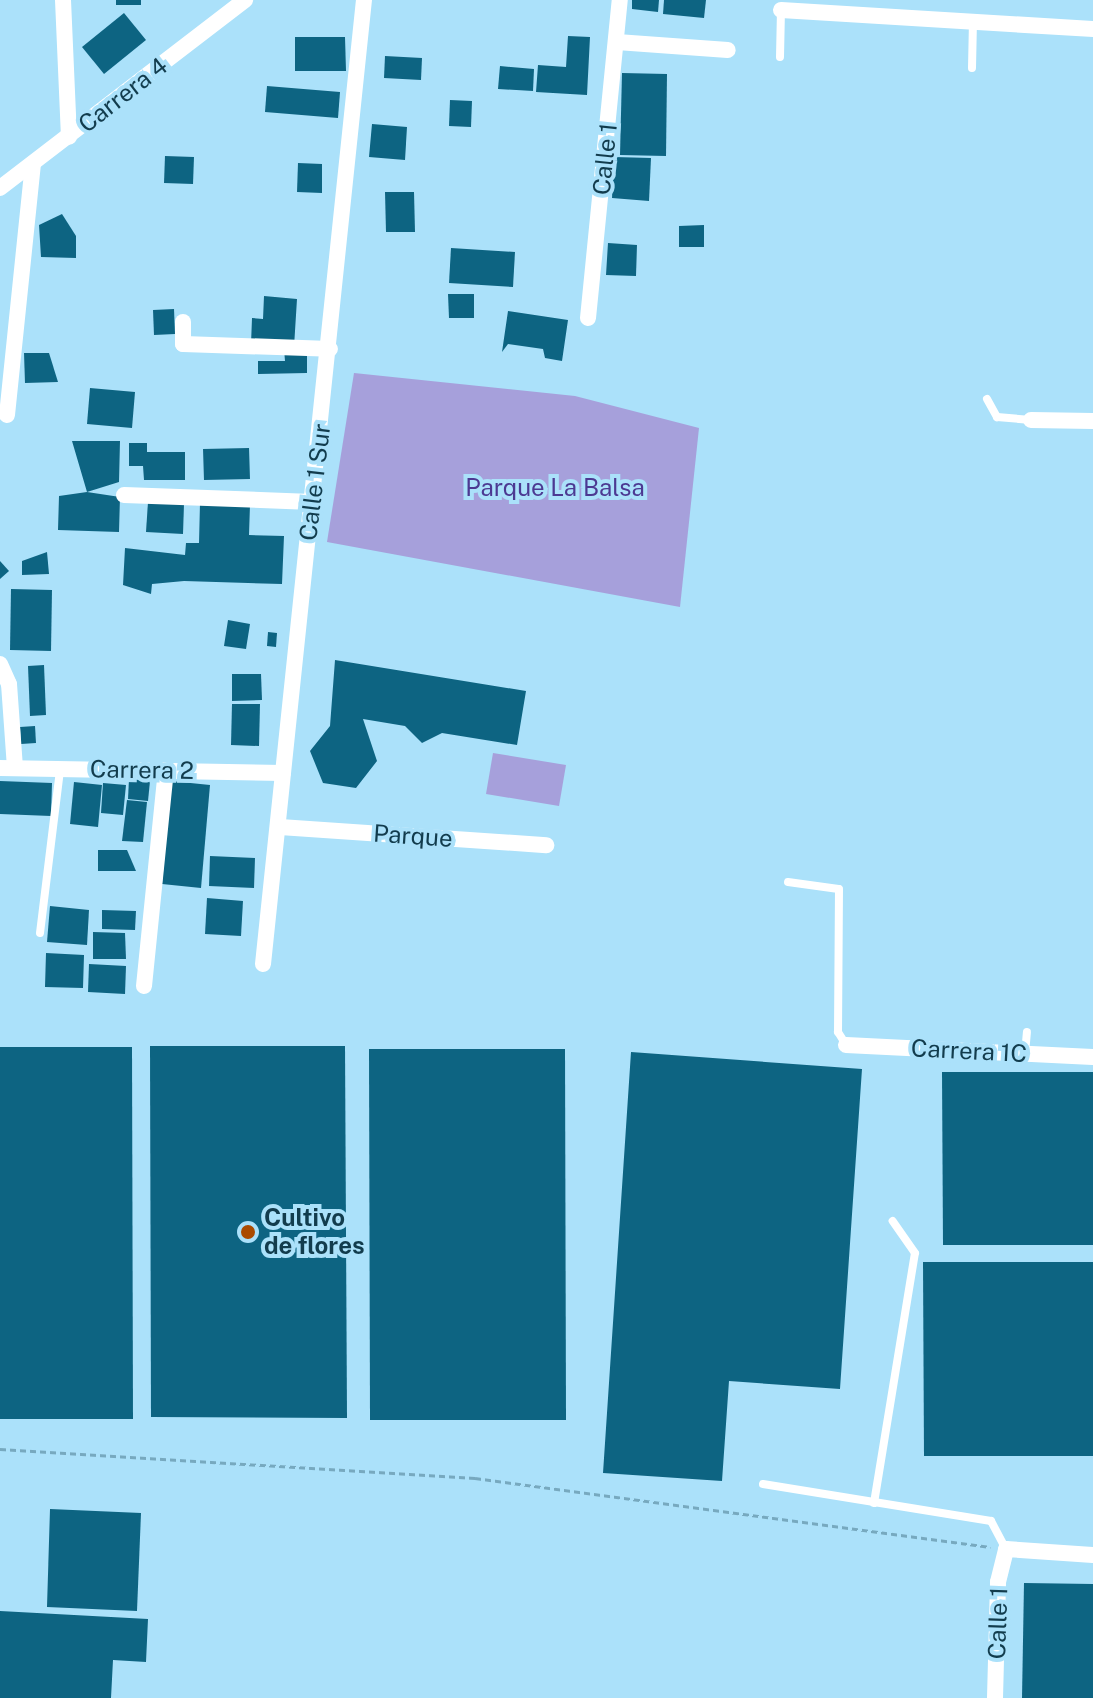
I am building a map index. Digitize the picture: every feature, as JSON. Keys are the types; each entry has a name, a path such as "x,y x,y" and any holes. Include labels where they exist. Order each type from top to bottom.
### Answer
{"street":[{"path":"63,0 69,137"},
{"name":"Carrera 4","path":"0,188 245,0"},
{"name":"Calle 1 Sur","path":"263,964 280,827 283,773 330,349 364,0"},
{"name":"Calle 1","path":"588,318 620,0"},
{"path":"781,10 1093,29"},
{"path":"617,42 728,50"},
{"path":"7,415 33,163"},
{"path":"183,322 183,344 330,349"},
{"path":"1031,420 1093,421"},
{"path":"124,495 312,502"},
{"path":"0,664 9,684 8,768"},
{"name":"Carrera 2","path":"8,768 283,773"},
{"path":"144,986 166,770"},
{"name":"Parque","path":"280,827 546,845"},
{"name":"Carrera 1C","path":"846,1045 1093,1057"},
{"path":"1006,1549 1093,1555"},
{"name":"Calle 1","path":"995,1698 998,1582 1006,1549"}],"lane":[{"path":"780,57 781,10"},
{"path":"972,68 973,22"},
{"path":"987,399 997,417 1031,420"},
{"path":"40,933 60,769"},
{"path":"788,882 839,889 838,1032 846,1045"},
{"path":"1025,1054 1027,1032"},
{"path":"874,1503 915,1253 893,1221"},
{"path":"763,1484 991,1521 1006,1549"}],"path":[{"path":"0,1449 475,1478 1006,1549"}],"green space":[{"name":"Parque La Balsa","path":"354,373 575,396 699,428 680,607 327,542"},
{"path":"493,753 566,765 559,806 486,794"}],"building":[{"path":"116,0 141,0 141,5 116,5"},
{"path":"632,0 659,0 658,12 632,9"},
{"path":"664,0 706,0 704,18 663,14"},
{"path":"124,13 146,40 104,74 82,47"},
{"path":"568,36 590,37 587,95 536,92 538,65 566,67"},
{"path":"295,37 345,37 346,71 295,71"},
{"path":"385,56 422,58 421,80 384,78"},
{"path":"500,66 534,69 533,91 498,89"},
{"path":"622,73 667,74 666,156 620,155"},
{"path":"267,86 340,92 338,118 265,112"},
{"path":"450,100 472,101 471,127 449,126"},
{"path":"372,124 407,127 405,160 369,157"},
{"path":"165,156 194,157 193,184 164,183"},
{"path":"614,157 651,158 649,201 612,198"},
{"path":"298,163 322,164 322,193 297,192"},
{"path":"385,192 414,192 415,232 386,232"},
{"path":"62,214 76,236 76,258 41,257 39,225"},
{"path":"704,225 704,247 679,247 679,226"},
{"path":"608,243 637,245 636,276 606,275"},
{"path":"451,248 515,252 513,287 449,283"},
{"path":"448,294 474,294 474,318 449,318"},
{"path":"264,296 297,299 294,347 251,344 252,318 263,319"},
{"path":"174,309 175,334 154,335 153,310"},
{"path":"508,311 568,320 562,361 545,358 543,349 508,344 502,352"},
{"path":"284,349 307,349 307,373 258,374 258,361 285,361"},
{"path":"24,353 49,353 58,382 25,383"},
{"path":"90,388 135,392 132,428 87,424"},
{"path":"72,441 120,441 119,482 87,492"},
{"path":"129,443 147,443 147,452 185,452 185,480 144,480 143,466 129,466"},
{"path":"249,448 250,479 204,480 203,449"},
{"path":"87,492 120,497 119,532 58,530 59,496"},
{"path":"148,502 184,504 183,534 146,532"},
{"path":"200,503 250,505 249,535 284,536 282,584 184,581 152,584 151,594 123,585 125,548 185,555 186,543 199,543"},
{"path":"47,552 49,574 22,575 22,561"},
{"path":"0,561 9,571 0,579"},
{"path":"11,589 52,590 51,651 10,650"},
{"path":"228,620 250,624 246,649 224,646"},
{"path":"268,632 277,633 276,647 267,646"},
{"path":"335,660 526,691 517,745 442,733 422,743 405,726 363,719 377,761 356,788 323,783 310,751 330,726"},
{"path":"44,665 46,715 30,716 28,666"},
{"path":"232,674 261,674 262,700 232,701"},
{"path":"232,704 260,704 259,746 231,745"},
{"path":"35,726 36,743 21,744 20,727"},
{"path":"129,779 150,781 148,801 128,799"},
{"path":"0,781 52,783 51,816 0,814"},
{"path":"171,781 210,785 201,888 162,884"},
{"path":"74,782 102,785 98,827 70,824"},
{"path":"103,783 126,785 123,815 101,813"},
{"path":"127,800 147,802 143,842 122,841"},
{"path":"98,850 127,850 136,871 98,871"},
{"path":"210,856 255,858 254,888 209,886"},
{"path":"207,898 243,901 241,936 205,934"},
{"path":"50,906 89,910 87,945 47,942"},
{"path":"102,910 136,911 135,930 102,929"},
{"path":"93,932 125,933 126,959 93,959"},
{"path":"46,953 84,955 83,988 45,987"},
{"path":"89,964 126,966 125,994 88,992"},
{"name":"Cultivo de flores","path":"150,1046 345,1046 347,1418 151,1417"},
{"path":"0,1047 132,1047 133,1419 0,1419"},
{"path":"369,1049 565,1049 566,1420 370,1420"},
{"path":"631,1052 862,1069 840,1389 729,1381 722,1481 603,1473"},
{"path":"942,1072 1093,1072 1093,1245 943,1245"},
{"path":"923,1262 1093,1262 1093,1456 924,1456"},
{"path":"50,1509 141,1513 137,1611 47,1607"},
{"path":"1024,1583 1093,1584 1093,1698 1022,1698"},
{"path":"0,1611 148,1619 146,1662 113,1660 111,1698 0,1698"}],"place":[{"name":"Cultivo de flores","path":"248,1232"}]}
